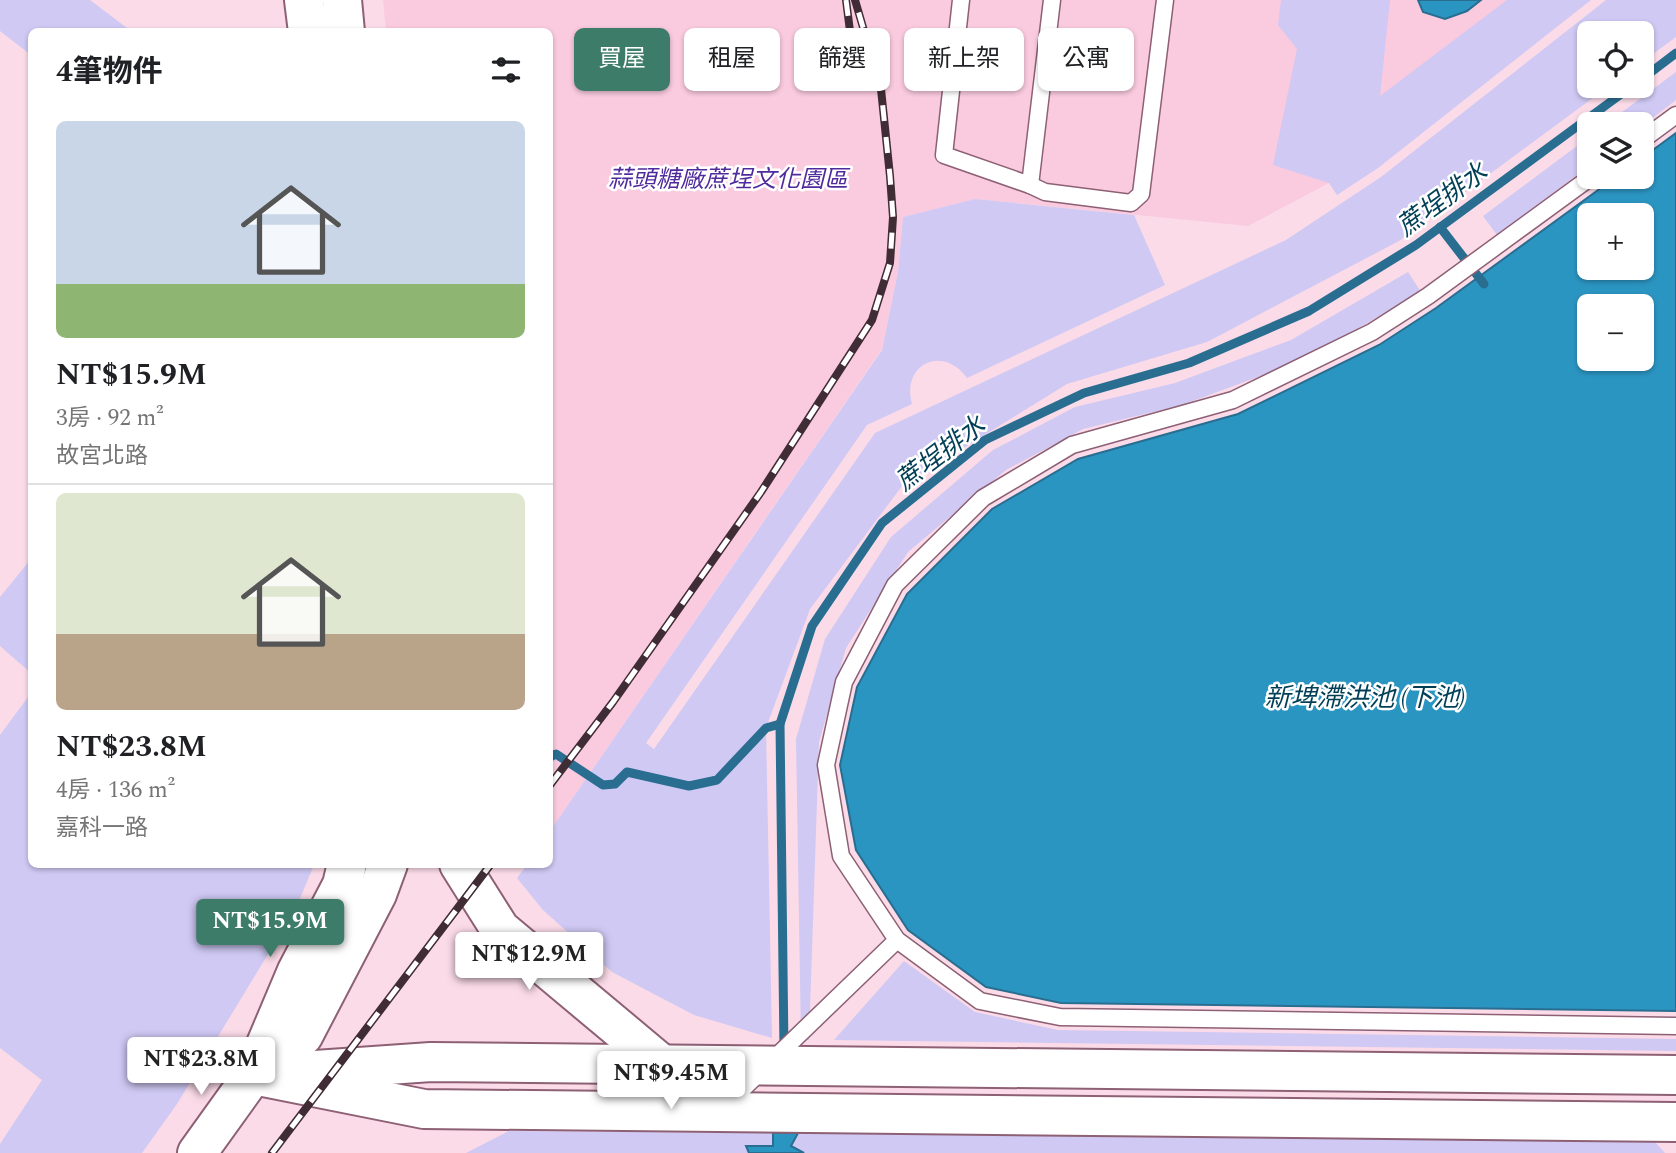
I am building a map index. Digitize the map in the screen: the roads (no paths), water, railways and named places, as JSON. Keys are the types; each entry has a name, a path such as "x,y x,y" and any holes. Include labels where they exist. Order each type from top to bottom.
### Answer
{"street":[{"path":"304,0 308,28"},
{"path":"342,0 345,28"},
{"path":"197,1153 253,1075 297,971 342,885 346,868"},
{"path":"253,1075 303,1036 377,894 387,868"},
{"path":"462,868 500,929 719,1112"},
{"path":"253,1075 431,1062 1676,1076"},
{"path":"253,1075 424,1110 1676,1122"}],"lane":[{"path":"961,0 944,155 1045,191 1131,203 1142,194 1165,0"},
{"path":"1031,185 1052,0"},
{"path":"1654,131 1676,115"},
{"path":"1577,187 1428,296 1372,332 1233,400 1072,445 983,498 895,585 844,682 826,765 841,856 897,940 980,1001 1060,1017 1676,1026"},
{"path":"719,1112 897,940"}],"water":[{"path":"1418,0 1481,0 1467,11 1445,19 1423,12"},
{"name":"新埤滯洪池 (下池)","path":"1676,133 1676,1011 1061,1003 986,987 908,930 856,850 840,765 857,687 907,594 992,509 1078,459 1238,414 1379,345 1436,308 1577,205 1577,280 1654,280 1654,203 1580,203 1600,189 1654,189 1654,149"},
{"path":"773,1133 798,1133 791,1146 804,1153 749,1153 746,1146 773,1146"}],"waterway":[{"name":"蔗埕排水","path":"1654,70 1676,53"},
{"name":"蔗埕排水","path":"784,1050 780,724 812,626 882,523 985,440 1084,393 1189,363 1309,311 1416,245 1616,98"},
{"path":"1440,227 1484,284"},
{"path":"553,756 556,754 603,785 615,784 627,772 689,786 717,780 766,728 780,724"}],"railway":[{"path":"846,0 850,28"},
{"path":"553,781 613,702 761,492 872,320 890,263 893,217 881,89 855,0"},
{"path":"272,1153 488,868"}],"park label":[{"name":"蒜頭糖廠蔗埕文化園區","path":"728,179"}]}
